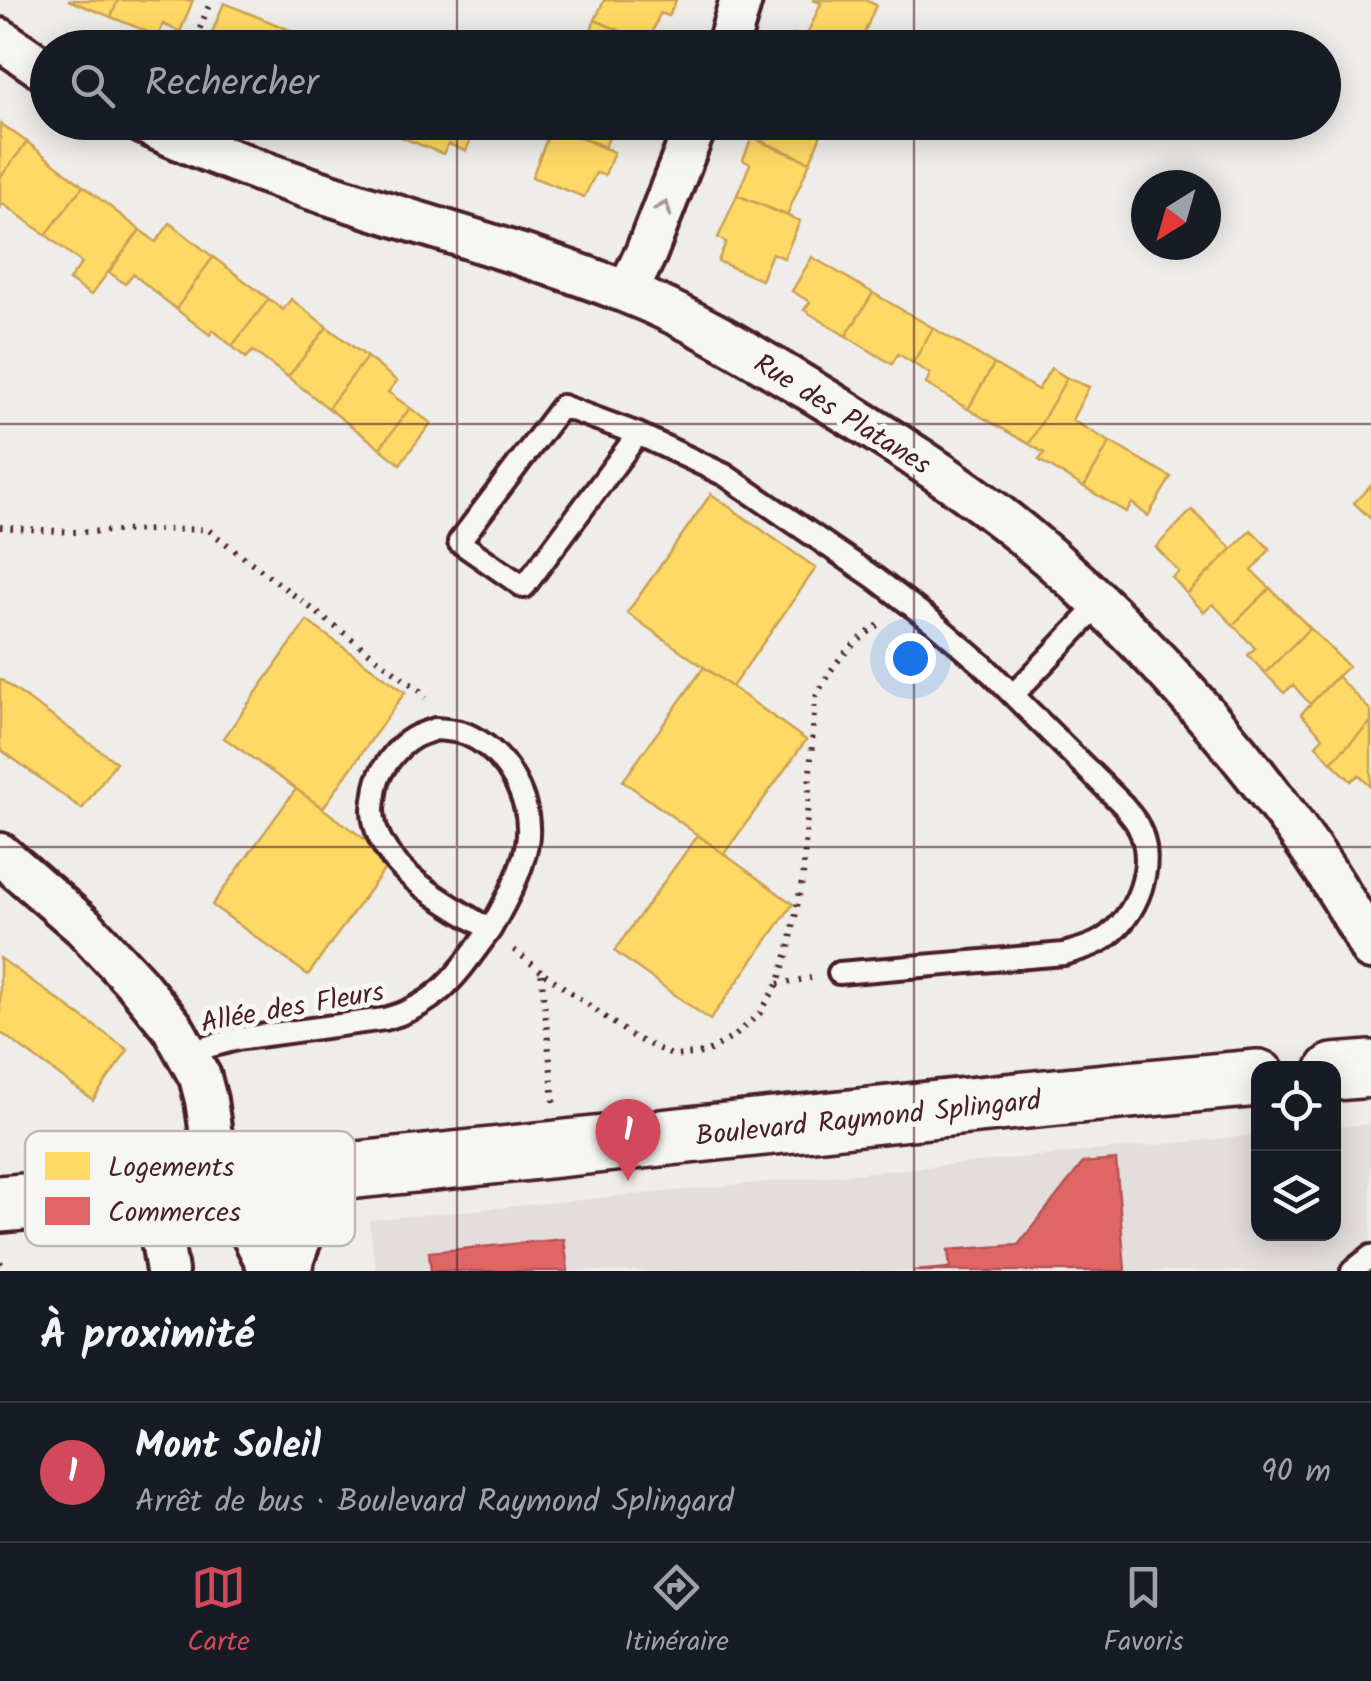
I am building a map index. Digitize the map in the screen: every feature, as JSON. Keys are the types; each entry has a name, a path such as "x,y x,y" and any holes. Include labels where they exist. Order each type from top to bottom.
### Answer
{"main road":[{"path":"1341,1071 1371,1068"},
{"name":"Boulevard Raymond Splingard","path":"355,1170 1251,1079"},
{"name":"Boulevard Raymond Splingard","path":"0,1204 25,1202"}],"street":[{"path":"732,30 741,0"},
{"path":"0,39 30,60"},
{"name":"Rue des Platanes","path":"187,140 276,176 627,292 752,356 884,435 1044,553 1100,604 1199,707 1277,801 1331,880 1371,949"},
{"path":"627,292 690,140"},
{"path":"0,854 102,944 156,1005 200,1077 210,1131"},
{"path":"162,1246 166,1271"},
{"path":"260,1246 270,1271"},
{"path":"290,1271 298,1246"}],"lane":[{"path":"638,434 524,588 459,542 562,406 638,434 725,475 906,601 1014,694 1124,806 1138,826 1145,848 1145,868 1132,909 1104,939 1086,948 1064,954 840,973"},
{"path":"1014,694 1100,604"},
{"path":"450,730 435,729 412,738 394,754 377,780 373,811 380,838 397,863 416,882 490,930"},
{"name":"Allée des Fleurs","path":"188,1052 237,1039 406,1014 437,995 461,968 506,901 528,838 522,795 508,769 468,735 450,730"},
{"path":"1352,1271 1371,1256"}],"path":[{"path":"199,30 211,0"},
{"path":"0,526 72,532 207,529 420,691 450,730"},
{"path":"554,1103 540,970 633,1036 674,1056 705,1053 735,1036 760,1013 778,984 790,949 803,876 815,699 827,673 846,651 906,601"},
{"path":"0,1262 6,1271"}],"shaded area":[{"path":"1371,1124 1371,1271 376,1271 369,1220 1251,1136 1251,1241 1341,1241 1341,1126"}],"building: Logements":[{"path":"68,0 118,0 111,17"},
{"path":"118,0 193,0 181,30 163,24 160,30 143,30 111,17"},
{"path":"604,0 676,0 669,16 660,13 653,30 618,30 595,20"},
{"path":"812,0 865,0 876,5 866,30 809,30 821,3"},
{"path":"224,3 290,30 213,30"},
{"path":"595,20 618,30 591,30"},
{"path":"0,123 27,142 0,178"},
{"path":"408,140 471,140 466,151 448,144 443,154"},
{"path":"547,140 585,140 614,152 605,175 596,173 584,197 532,177"},
{"path":"587,140 608,140 605,147"},
{"path":"751,140 759,140 810,162 787,215 737,195 750,164 743,160"},
{"path":"762,140 819,140 810,162"},
{"path":"27,142 83,186 46,235 3,204 0,207 0,178"},
{"path":"83,186 140,230 91,295 69,280 82,263 46,235"},
{"path":"737,195 800,221 784,258 772,253 761,280 718,261 726,242 718,238"},
{"path":"170,223 213,257 176,309 133,274 125,284 109,272 140,230 156,242"},
{"path":"213,257 269,299 232,346 176,309"},
{"path":"812,257 873,293 846,336 804,310 810,302 792,291"},
{"path":"873,293 933,328 913,363 898,354 892,364 846,336"},
{"path":"269,299 283,310 291,299 327,327 288,377 253,351 246,358 232,346"},
{"path":"327,327 367,357 328,408 288,377"},
{"path":"933,328 994,364 968,409 926,384 930,374 913,363"},
{"path":"367,357 397,381 388,392 410,408 380,448 328,408"},
{"path":"994,364 1038,390 1051,368 1067,378 1029,444 968,409"},
{"path":"1067,378 1089,387 1072,420 1110,442 1084,487 1039,460 1044,453 1029,444"},
{"path":"410,408 431,423 400,464 380,448"},
{"path":"1110,442 1171,477 1148,516 1132,503 1126,512 1084,487"},
{"path":"1371,487 1371,519 1354,503"},
{"path":"711,494 816,568 732,687 627,613"},
{"path":"1192,510 1232,549 1187,594 1172,577 1179,572 1156,547"},
{"path":"1251,530 1270,549 1252,571 1270,588 1233,625 1213,604 1204,612 1187,594"},
{"path":"1270,588 1310,628 1265,673 1248,655 1255,648 1233,625"},
{"path":"307,621 405,692 323,808 224,738"},
{"path":"1310,628 1348,666 1310,704 1293,685 1284,693 1265,673"},
{"path":"704,667 806,740 724,854 623,781"},
{"path":"1337,676 1371,711 1371,722 1331,762 1316,745 1323,737 1301,714"},
{"path":"0,679 116,762 82,809 0,749"},
{"path":"1371,722 1371,787 1359,775 1351,781 1331,762"},
{"path":"296,789 392,859 308,975 212,905"},
{"path":"698,835 793,904 710,1020 614,951"},
{"path":"0,958 128,1050 93,1100 0,1032"}],"building: Commerces":[{"path":"1116,1160 1125,1271 913,1271 950,1268 948,1250 1018,1245 1083,1163"},
{"path":"564,1239 568,1271 431,1271 429,1252"}],"place":[{"name":"Mont Soleil","path":"628,1181"}]}
